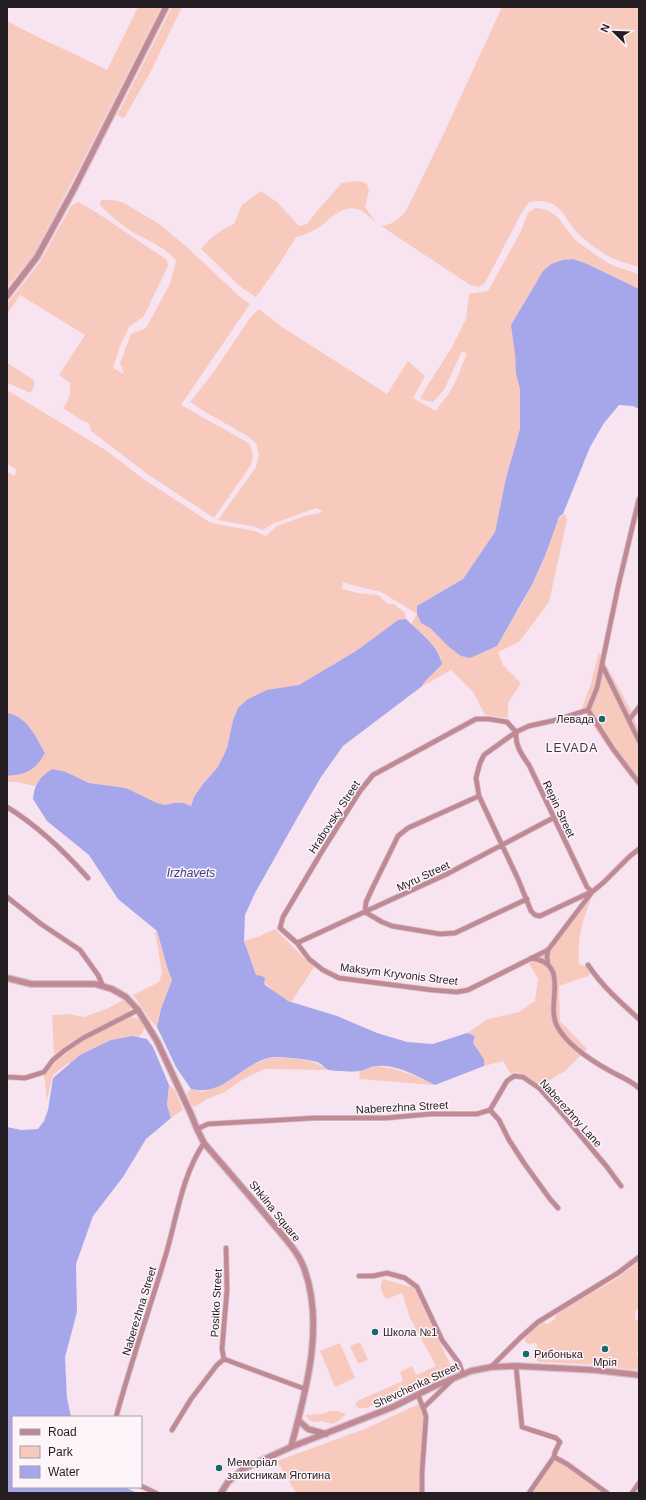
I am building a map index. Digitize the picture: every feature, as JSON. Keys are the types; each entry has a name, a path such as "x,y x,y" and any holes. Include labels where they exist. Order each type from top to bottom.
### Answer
{"street":[{"path":"7,296 37,257 74,189 166,7"},
{"path":"588,710 597,688 618,587 638,511 639,499"},
{"path":"602,665 639,741"},
{"path":"629,720 639,707"},
{"path":"588,710 556,720 529,726 516,732 484,755 476,778 479,796 527,899 531,911 535,915 540,916 592,892 639,849"},
{"path":"588,710 613,749 639,783"},
{"name":"Hrabovsky Street","path":"297,943 280,928 283,917 360,791 373,775 476,720 489,718 508,722 516,732"},
{"name":"Repin Street","path":"516,732 516,740 520,752 529,764 553,818 587,887 592,892"},
{"path":"479,796 408,828 398,836 366,902 365,912 392,926 440,934 455,934 527,899"},
{"path":"7,808 17,813 64,851 88,878"},
{"name":"Myru Street","path":"297,943 447,874 553,818"},
{"name":"Maksym Kryvonis Street","path":"297,943 309,959 323,970 339,978 457,992 468,990 548,950 592,892"},
{"path":"7,896 41,924 80,950 98,975 103,986"},
{"path":"548,950 548,964 551,968 555,986 556,1025 577,1049 609,1071 632,1082 639,1088"},
{"path":"531,958 546,962 548,964"},
{"path":"588,965 608,992 639,1019"},
{"path":"7,978 31,984 95,984 103,986"},
{"name":"Shkilna Square","path":"103,986 112,989 126,998 138,1010 157,1041 204,1143 287,1242 304,1268 311,1296 313,1324 312,1355 291,1447"},
{"path":"7,1077 25,1078 44,1072 53,1060 83,1038 138,1010"},
{"name":"Naberezhny Lane","path":"490,1110 507,1081 514,1076 522,1077 539,1088 560,1110 621,1186"},
{"path":"490,1110 499,1120 509,1140 524,1163 558,1208"},
{"name":"Naberezhna Street","path":"197,1130 208,1124 216,1123 314,1118 386,1118 430,1114 477,1114 490,1110"},
{"name":"Naberezhna Street","path":"116,1416 164,1260 190,1168 204,1143"},
{"name":"Positko Street","path":"224,1358 222,1348 226,1305 226,1248"},
{"path":"491,1367 538,1322 618,1273 639,1257"},
{"path":"359,1276 373,1276 387,1273 405,1278 418,1287 442,1340 459,1363 463,1374"},
{"path":"172,1430 191,1399 224,1358 305,1389"},
{"path":"516,1366 522,1427 556,1438 560,1442 554,1457 528,1493"},
{"name":"Shevchenka Street","path":"221,1493 228,1482 243,1469 291,1447 393,1408 471,1371 491,1367 516,1366 594,1370 639,1375"},
{"path":"423,1408 454,1378"},
{"path":"418,1395 426,1417 422,1493"},
{"path":"298,1420 308,1429 327,1434"},
{"path":"554,1457 567,1464 607,1493"},
{"path":"632,1493 639,1483"},
{"path":"142,1486 156,1493"}],"green space":[{"path":"138,7 161,7 33,256 7,287 7,21 107,70"},
{"path":"172,7 182,7 149,75 124,118 117,115"},
{"path":"502,7 639,7 639,267 615,259 598,250 577,232 562,212 550,203 541,201 529,202 521,214 485,283 478,287 470,285 381,226 395,221 406,211"},
{"path":"360,181 367,184 369,191 365,207 375,221 357,209 347,209 333,216 315,230 296,237 256,297 242,288 201,249 216,234 234,224 242,205 261,191 277,202 299,226 307,224 342,183"},
{"path":"101,200 113,200 124,203 159,224 250,304 181,405 247,442 252,450 251,465 214,518 146,473 91,431 89,423 81,420 63,408 69,396 70,383 59,375 85,335 20,295 7,314 7,304 40,262 71,206 78,202 96,212 167,260 168,266 144,316 129,327 120,346 113,368 124,374 120,363 131,334 146,328 170,284 176,261 167,251 131,231 119,222 100,205"},
{"path":"535,208 544,209 551,212 575,239 603,260 639,275 639,289 585,263 573,259 563,260 551,264 543,271 521,308 515,354 516,374 520,389 520,429 506,478 495,532 463,579 417,606 421,623 430,628 455,652 497,646 530,590 546,554 558,520 565,514 567,520 549,602 519,642 498,652 503,665 521,683 508,703 508,718 485,715 473,692 451,670 421,687 428,677 438,669 441,657 428,640 411,624 417,614 381,592 343,582 342,589 358,593 378,595 388,604 394,604 405,613 406,619 398,620 356,651 299,685 267,691 238,708 233,720 227,748 218,768 203,784 194,797 191,806 184,803 165,805 157,803 126,788 89,783 66,772 46,773 34,786 17,782 7,782 7,776 15,775 45,753 30,728 20,718 7,713 7,472 14,476 17,470 7,464 7,390 107,451 142,478 211,523 255,531 266,536 277,526 305,516 323,512 316,508 272,524 263,530 256,527 218,520 256,467 259,455 256,443 249,437 190,402 213,373 250,318 259,309 279,325 387,394 408,361 425,376 413,398 436,411 439,405 448,396 458,377 467,354 462,351 444,390 433,402 420,399 451,349 466,319 469,294 488,291 520,233 528,213"},
{"path":"7,363 34,380 34,387 30,393 8,383"},
{"path":"599,652 633,714 639,731 639,788 609,749 582,708 591,683"},
{"path":"594,892 584,919 579,944 579,964 587,967 590,974 559,986 560,1021 587,1049 565,1071 543,1086 522,1074 514,1072 510,1073 503,1061 484,1066 484,1059 473,1043 475,1036 467,1033 488,1019 519,1012 535,1001 538,979 529,964 547,949 560,933 567,920 591,893"},
{"path":"275,929 314,967 292,1001 288,1001 277,994 256,975 244,941"},
{"path":"157,931 172,980 161,1009 157,1027 150,1020 133,995 159,982 162,973 155,932"},
{"path":"123,1000 130,1006 128,1013 71,1042 54,1055 52,1015 69,1014 84,1017 106,1009"},
{"path":"129,1017 137,1018 144,1025 144,1029 139,1037 133,1036 80,1055 70,1064 68,1063 53,1075 47,1100 44,1075 61,1057 66,1054 68,1049 92,1035"},
{"path":"269,1058 292,1058 307,1060 328,1070 264,1069 242,1080 223,1093 207,1099 194,1107 191,1104 187,1093 191,1089 202,1092 227,1082 252,1065"},
{"path":"377,1066 400,1071 435,1085 359,1079 360,1071"},
{"path":"169,1085 175,1090 183,1110 171,1118 167,1105"},
{"path":"639,1261 639,1309 636,1309 635,1319 639,1320 639,1353 636,1352 639,1357 639,1370 603,1367 601,1365 539,1362 536,1360 537,1343 528,1344 525,1341 525,1337 541,1321 547,1324 554,1320 557,1314 576,1300 608,1284"},
{"path":"383,1279 414,1288 453,1370 366,1408 358,1408 355,1404 359,1400 403,1381 400,1372 412,1366 416,1375 436,1366 410,1318 402,1293 387,1299 381,1290"},
{"path":"360,1342 368,1360 358,1364 350,1346"},
{"path":"340,1343 355,1378 335,1387 320,1351"},
{"path":"421,1403 424,1410 422,1493 296,1493 277,1461 367,1428"},
{"path":"330,1411 338,1411 346,1414 333,1424 323,1421 311,1421 306,1415 321,1414"},
{"path":"555,1460 563,1464 604,1493 532,1493"}],"water":[{"path":"573,259 585,263 639,289 639,409 633,406 619,405 604,423 590,447 563,514 559,517 545,556 533,583 497,646 470,658 461,656 449,647 430,628 421,623 417,614 417,606 463,579 495,532 506,478 520,429 520,389 516,374 511,325 543,271 551,264 563,260"},
{"name":"Irzhavets","path":"406,619 437,651 442,664 421,687 343,746 321,777 255,893 245,915 244,941 256,975 265,978 265,985 288,1001 337,1016 377,1033 407,1042 433,1044 467,1033 475,1036 473,1043 484,1059 484,1066 435,1085 400,1069 392,1067 377,1066 360,1071 336,1071 309,1060 272,1057 248,1067 231,1080 212,1089 191,1089 176,1067 157,1027 161,1009 172,980 157,931 118,899 89,855 47,821 33,799 36,785 44,775 52,769 66,772 89,783 126,788 157,803 165,805 184,803 191,806 194,797 203,784 218,767 227,748 233,720 238,708 248,699 267,690 299,685 356,651 398,620"},
{"path":"7,713 20,718 30,728 45,753 38,763 30,770 20,774 7,776"},
{"path":"133,1036 147,1039 153,1047 169,1085 167,1105 171,1118 146,1139 123,1177 93,1216 76,1264 77,1312 65,1357 67,1398 71,1416 12,1416 12,1488 127,1488 137,1493 7,1493 7,1127 21,1130 38,1129 44,1121 48,1110 53,1078 80,1055 111,1040"}],"place":[{"name":"Левада","path":"602,719"},
{"name":"Школа №1","path":"375,1332"},
{"name":"Мрія","path":"605,1349"},
{"name":"Рибонька","path":"526,1354"},
{"name":"Меморіал захисникам Яготина","path":"219,1468"}],"district":[{"name":"LEVADA","path":"572,748"}]}
